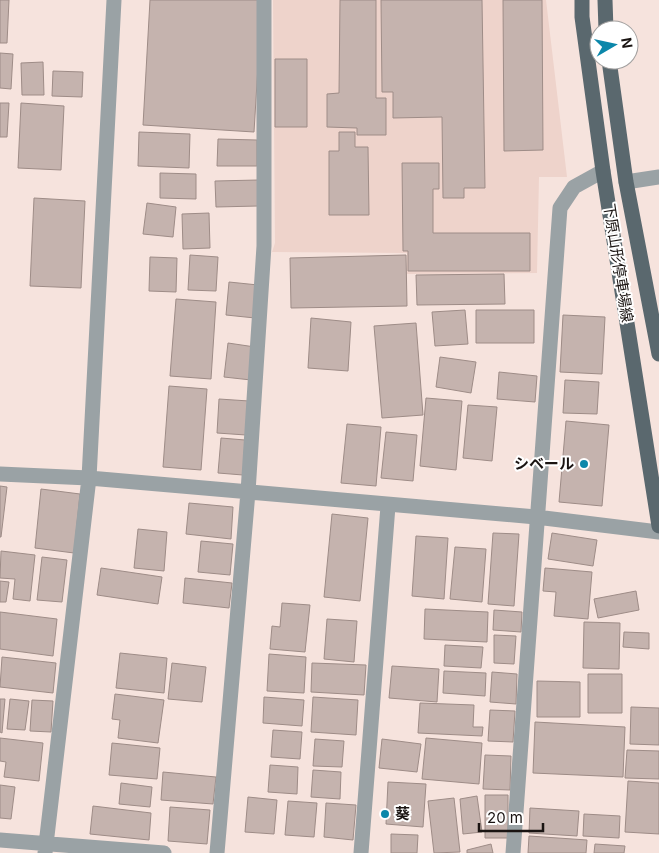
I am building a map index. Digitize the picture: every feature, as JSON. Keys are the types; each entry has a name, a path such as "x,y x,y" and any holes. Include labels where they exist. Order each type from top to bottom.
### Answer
{"main road":[{"name":"下原山形停車場線","path":"582,0 582,17 604,170 659,526"},
{"path":"605,0 606,20"},
{"name":"下原山形停車場線","path":"610,70 626,182 659,354"}],"street":[{"path":"45,848 89,478 114,0"},
{"path":"217,853 248,492 264,246 264,0"},
{"path":"513,853 560,208 574,187 604,170"},
{"path":"626,182 659,177"},
{"path":"0,474 89,478 388,506 536,517 659,532"},
{"path":"361,853 388,506"},
{"path":"0,840 45,848 164,853"}],"shaded area":[{"path":"273,0 546,0 567,177 539,177 537,273 407,274 407,253 272,252 275,243"}],"building":[{"path":"0,0 9,0 7,43 0,43"},
{"path":"150,0 262,0 254,132 143,125"},
{"path":"340,0 376,0 376,98 386,98 386,135 357,135 357,128 327,127 327,94 339,93"},
{"path":"381,0 482,0 485,188 464,188 464,198 443,198 442,117 393,118 393,92 382,92"},
{"path":"503,0 542,0 543,150 504,151"},
{"path":"0,53 13,54 11,89 0,88"},
{"path":"275,59 307,59 307,127 275,127"},
{"path":"43,62 44,95 22,95 21,63"},
{"path":"53,71 83,72 82,97 52,96"},
{"path":"0,103 9,103 7,137 0,137"},
{"path":"21,103 64,106 61,170 18,168"},
{"path":"139,132 190,134 189,168 138,166"},
{"path":"339,132 355,132 355,147 368,147 369,215 329,215 329,151 339,151"},
{"path":"218,139 257,140 257,166 217,166"},
{"path":"402,163 439,163 439,189 433,189 433,233 530,233 530,271 408,271 408,251 403,251"},
{"path":"160,173 196,174 196,199 160,198"},
{"path":"258,180 259,206 216,207 215,181"},
{"path":"34,198 85,201 81,288 30,286"},
{"path":"147,203 176,207 173,237 143,234"},
{"path":"209,213 210,248 183,249 182,214"},
{"path":"190,255 218,257 216,291 188,290"},
{"path":"406,255 407,306 291,308 290,258"},
{"path":"150,257 177,258 176,292 149,291"},
{"path":"504,274 505,304 417,305 416,275"},
{"path":"229,282 258,285 255,318 226,315"},
{"path":"176,299 216,302 211,379 170,376"},
{"path":"465,310 468,344 435,346 432,312"},
{"path":"476,310 534,310 534,343 476,343"},
{"path":"563,315 605,317 602,374 560,372"},
{"path":"311,318 351,322 348,371 308,368"},
{"path":"416,323 423,415 382,418 374,326"},
{"path":"228,343 255,347 251,380 224,377"},
{"path":"440,357 476,362 471,393 436,387"},
{"path":"499,372 537,376 535,402 497,399"},
{"path":"565,380 599,382 597,414 563,413"},
{"path":"169,386 207,389 201,470 163,467"},
{"path":"426,398 462,401 456,470 420,466"},
{"path":"219,399 249,401 246,435 217,433"},
{"path":"468,405 497,407 492,461 463,458"},
{"name":"シベール","path":"566,421 609,425 602,506 559,502"},
{"path":"347,424 381,427 376,486 341,483"},
{"path":"386,432 417,435 413,481 381,478"},
{"path":"221,438 245,440 243,475 218,473"},
{"path":"0,486 7,487 1,537 0,537"},
{"path":"41,489 80,494 74,553 35,548"},
{"path":"189,503 233,507 231,539 186,534"},
{"path":"332,514 368,518 360,601 324,597"},
{"path":"138,529 167,532 164,571 134,568"},
{"path":"493,533 519,534 514,606 488,604"},
{"path":"552,533 597,540 593,566 548,559"},
{"path":"416,536 448,538 444,599 412,596"},
{"path":"201,541 233,544 230,575 198,572"},
{"path":"455,547 486,549 482,602 450,599"},
{"path":"1,551 35,555 30,601 13,599 15,579 0,578"},
{"path":"42,557 67,560 62,602 37,600"},
{"path":"101,568 162,577 158,604 97,595"},
{"path":"545,568 592,572 588,619 554,616 556,592 543,591"},
{"path":"185,578 232,583 229,608 183,603"},
{"path":"0,581 9,582 6,602 0,602"},
{"path":"636,591 639,610 598,618 594,599"},
{"path":"282,603 310,605 305,652 270,649 272,626 280,627"},
{"path":"425,609 488,612 487,642 424,639"},
{"path":"494,610 522,612 521,632 493,630"},
{"path":"0,612 57,619 53,656 0,649"},
{"path":"327,619 357,621 354,662 324,659"},
{"path":"584,622 620,623 619,669 583,668"},
{"path":"624,632 649,633 649,649 623,647"},
{"path":"494,635 516,636 514,664 494,663"},
{"path":"445,645 483,647 481,668 444,666"},
{"path":"120,653 167,658 164,693 116,688"},
{"path":"269,654 306,657 304,693 267,691"},
{"path":"2,657 56,663 53,693 0,687"},
{"path":"172,663 206,667 202,702 168,699"},
{"path":"312,663 366,665 364,695 311,692"},
{"path":"392,666 439,669 437,702 389,698"},
{"path":"444,671 486,673 485,696 443,693"},
{"path":"492,672 517,674 516,704 490,702"},
{"path":"588,674 622,674 622,713 588,713"},
{"path":"537,681 580,682 580,717 537,717"},
{"path":"115,694 164,700 158,743 118,738 120,720 112,719"},
{"path":"264,697 304,700 302,726 263,723"},
{"path":"313,697 358,700 356,735 311,732"},
{"path":"0,699 5,699 2,733 0,732"},
{"path":"10,699 29,701 25,730 7,729"},
{"path":"32,700 53,701 51,732 30,731"},
{"path":"420,703 474,705 473,727 483,727 482,736 418,733"},
{"path":"631,707 659,708 659,745 630,744"},
{"path":"490,710 515,711 513,742 488,741"},
{"path":"535,722 625,727 623,777 533,773"},
{"path":"273,730 302,732 300,759 271,757"},
{"path":"0,738 43,743 39,781 4,777 6,762 0,761"},
{"path":"426,738 482,743 479,784 422,779"},
{"path":"315,739 344,741 342,767 313,766"},
{"path":"382,739 421,744 417,772 379,768"},
{"path":"112,743 160,748 157,779 109,775"},
{"path":"627,750 659,751 659,779 625,778"},
{"path":"485,755 511,756 510,790 483,789"},
{"path":"270,765 298,767 297,794 268,792"},
{"path":"313,770 341,772 340,799 311,797"},
{"path":"163,772 216,777 213,804 161,800"},
{"path":"628,781 659,783 659,834 625,832"},
{"path":"388,782 426,784 423,827 386,824"},
{"path":"121,783 152,787 150,807 119,804"},
{"path":"0,785 15,787 11,819 0,818"},
{"path":"485,795 508,795 508,838 485,838"},
{"path":"477,796 482,832 463,834 460,799"},
{"path":"248,797 277,800 274,834 245,832"},
{"path":"454,798 460,852 434,853 428,801"},
{"path":"288,801 317,803 314,837 285,835"},
{"path":"326,803 356,805 353,840 324,837"},
{"path":"93,806 151,813 149,840 90,834"},
{"path":"170,807 210,810 207,844 168,841"},
{"path":"530,808 579,811 577,836 529,833"},
{"path":"584,814 620,816 619,838 583,836"},
{"path":"391,834 418,835 417,853 391,853"},
{"path":"529,836 587,840 586,853 528,853"},
{"path":"491,844 493,853 467,853 467,850"},
{"path":"595,844 625,846 624,853 594,853"}],"place":[{"name":"シベール","path":"584,464"},
{"name":"葵","path":"385,814"}]}
